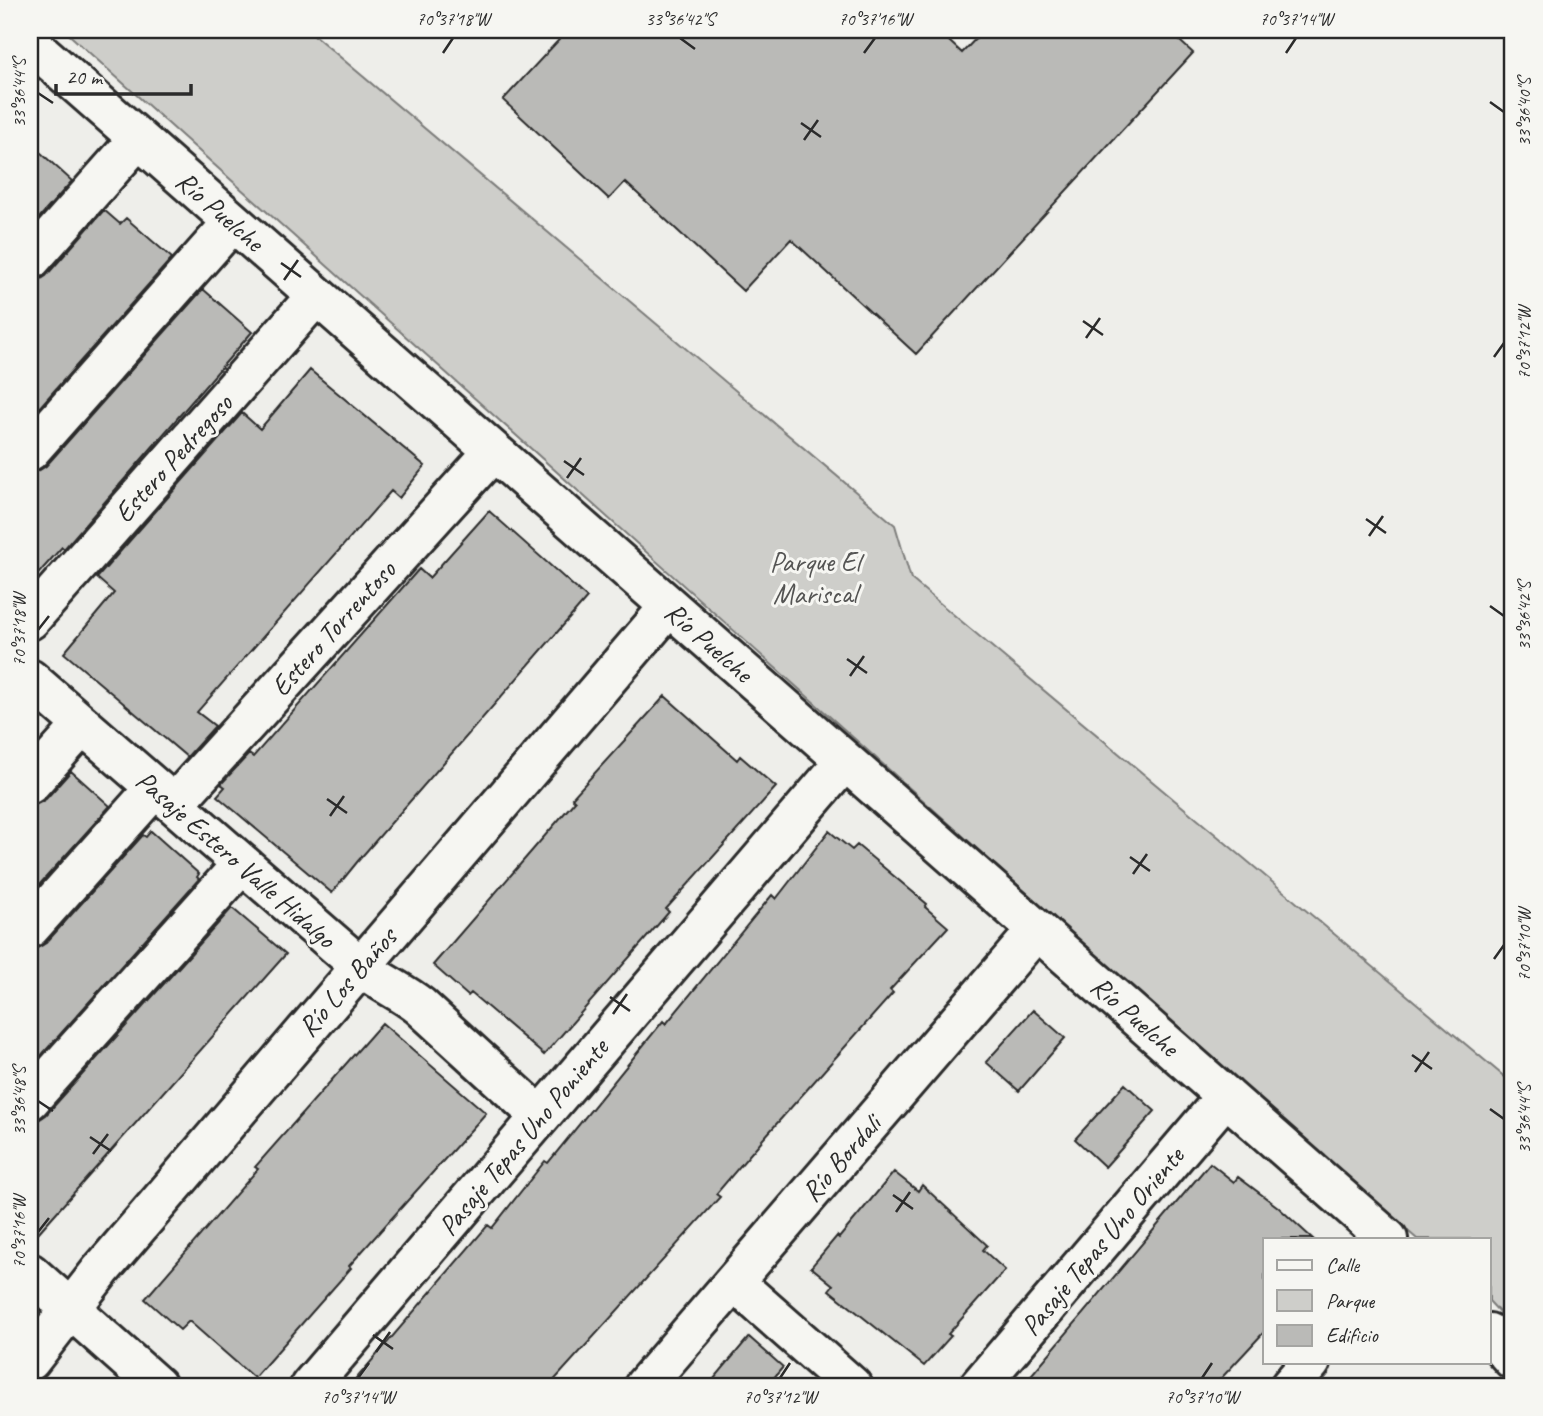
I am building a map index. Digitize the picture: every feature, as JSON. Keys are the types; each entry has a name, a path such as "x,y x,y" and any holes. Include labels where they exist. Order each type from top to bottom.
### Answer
{"street":[{"name":"Río Puelche","path":"36,61 138,139 1387,1238"},
{"path":"30,261 138,139"},
{"path":"30,451 233,222"},
{"name":"Estero Pedregoso","path":"30,620 316,296"},
{"name":"Estero Torrentoso","path":"30,928 164,796 493,452"},
{"name":"Río Los Baños","path":"30,1361 69,1308 669,607"},
{"name":"Pasaje Estero Valle Hidalgo","path":"30,679 360,967 420,1006 540,1116"},
{"path":"30,784 83,725"},
{"name":"Pasaje Tepas Uno Poniente","path":"310,1386 845,761"},
{"path":"30,1100 242,864"},
{"name":"Río Bordali","path":"644,1386 1037,930"},
{"name":"Pasaje Tepas Uno Oriente","path":"979,1386 1226,1096"},
{"path":"30,1273 158,1386"},
{"path":"734,1282 852,1386"},
{"path":"1490,1335 1513,1360"},
{"path":"1290,1386 1309,1364"}],"green space":[{"name":"Parque El Mariscal","path":"64,30 308,30 895,525 911,579 1513,1084 1513,1327 1490,1302 1490,1238 1416,1238 1263,1105"}],"building":[{"path":"568,30 937,30 962,53 984,30 1168,30 1193,53 916,354 791,239 743,291 625,182 609,199 503,100"},
{"path":"30,143 72,181 30,228"},
{"path":"104,210 120,224 126,218 172,258 30,418 30,282 46,276"},
{"path":"203,289 252,332 64,549 62,547 30,583 30,472 46,466"},
{"path":"310,370 425,466 399,498 391,491 197,712 215,726 187,757 64,653 114,593 97,578 242,413 260,429"},
{"path":"489,511 587,598 332,893 217,796 225,787 221,784 249,754 253,757 419,569 429,578"},
{"path":"665,696 737,760 740,756 776,787 666,909 669,912 544,1055 471,993 468,996 433,965 575,801 572,798"},
{"path":"71,771 110,806 30,895 30,805 46,799"},
{"path":"151,831 199,874 199,879 30,1068 30,949 46,943 143,835 146,837"},
{"path":"829,831 852,850 857,845 927,904 925,907 948,927 890,990 893,993 716,1194 720,1197 549,1386 350,1386 488,1225 492,1228 545,1161 548,1163 663,1021 666,1024 772,895 776,899"},
{"path":"232,908 286,954 30,1242 30,1121 37,1121 46,1115"},
{"path":"1033,1010 1065,1038 1019,1091 986,1062"},
{"path":"382,1023 486,1113 349,1266 351,1268 254,1378 189,1321 180,1330 145,1299 258,1169 255,1167"},
{"path":"1125,1084 1155,1111 1105,1167 1075,1139"},
{"path":"1210,1163 1234,1182 1238,1177 1278,1207 1312,1238 1263,1238 1263,1333 1214,1386 1022,1386"},
{"path":"894,1172 918,1191 922,1185 987,1245 983,1250 1005,1270 948,1334 951,1336 924,1366 829,1290 833,1285 811,1267"},
{"path":"749,1337 783,1367 767,1386 708,1386"}]}
